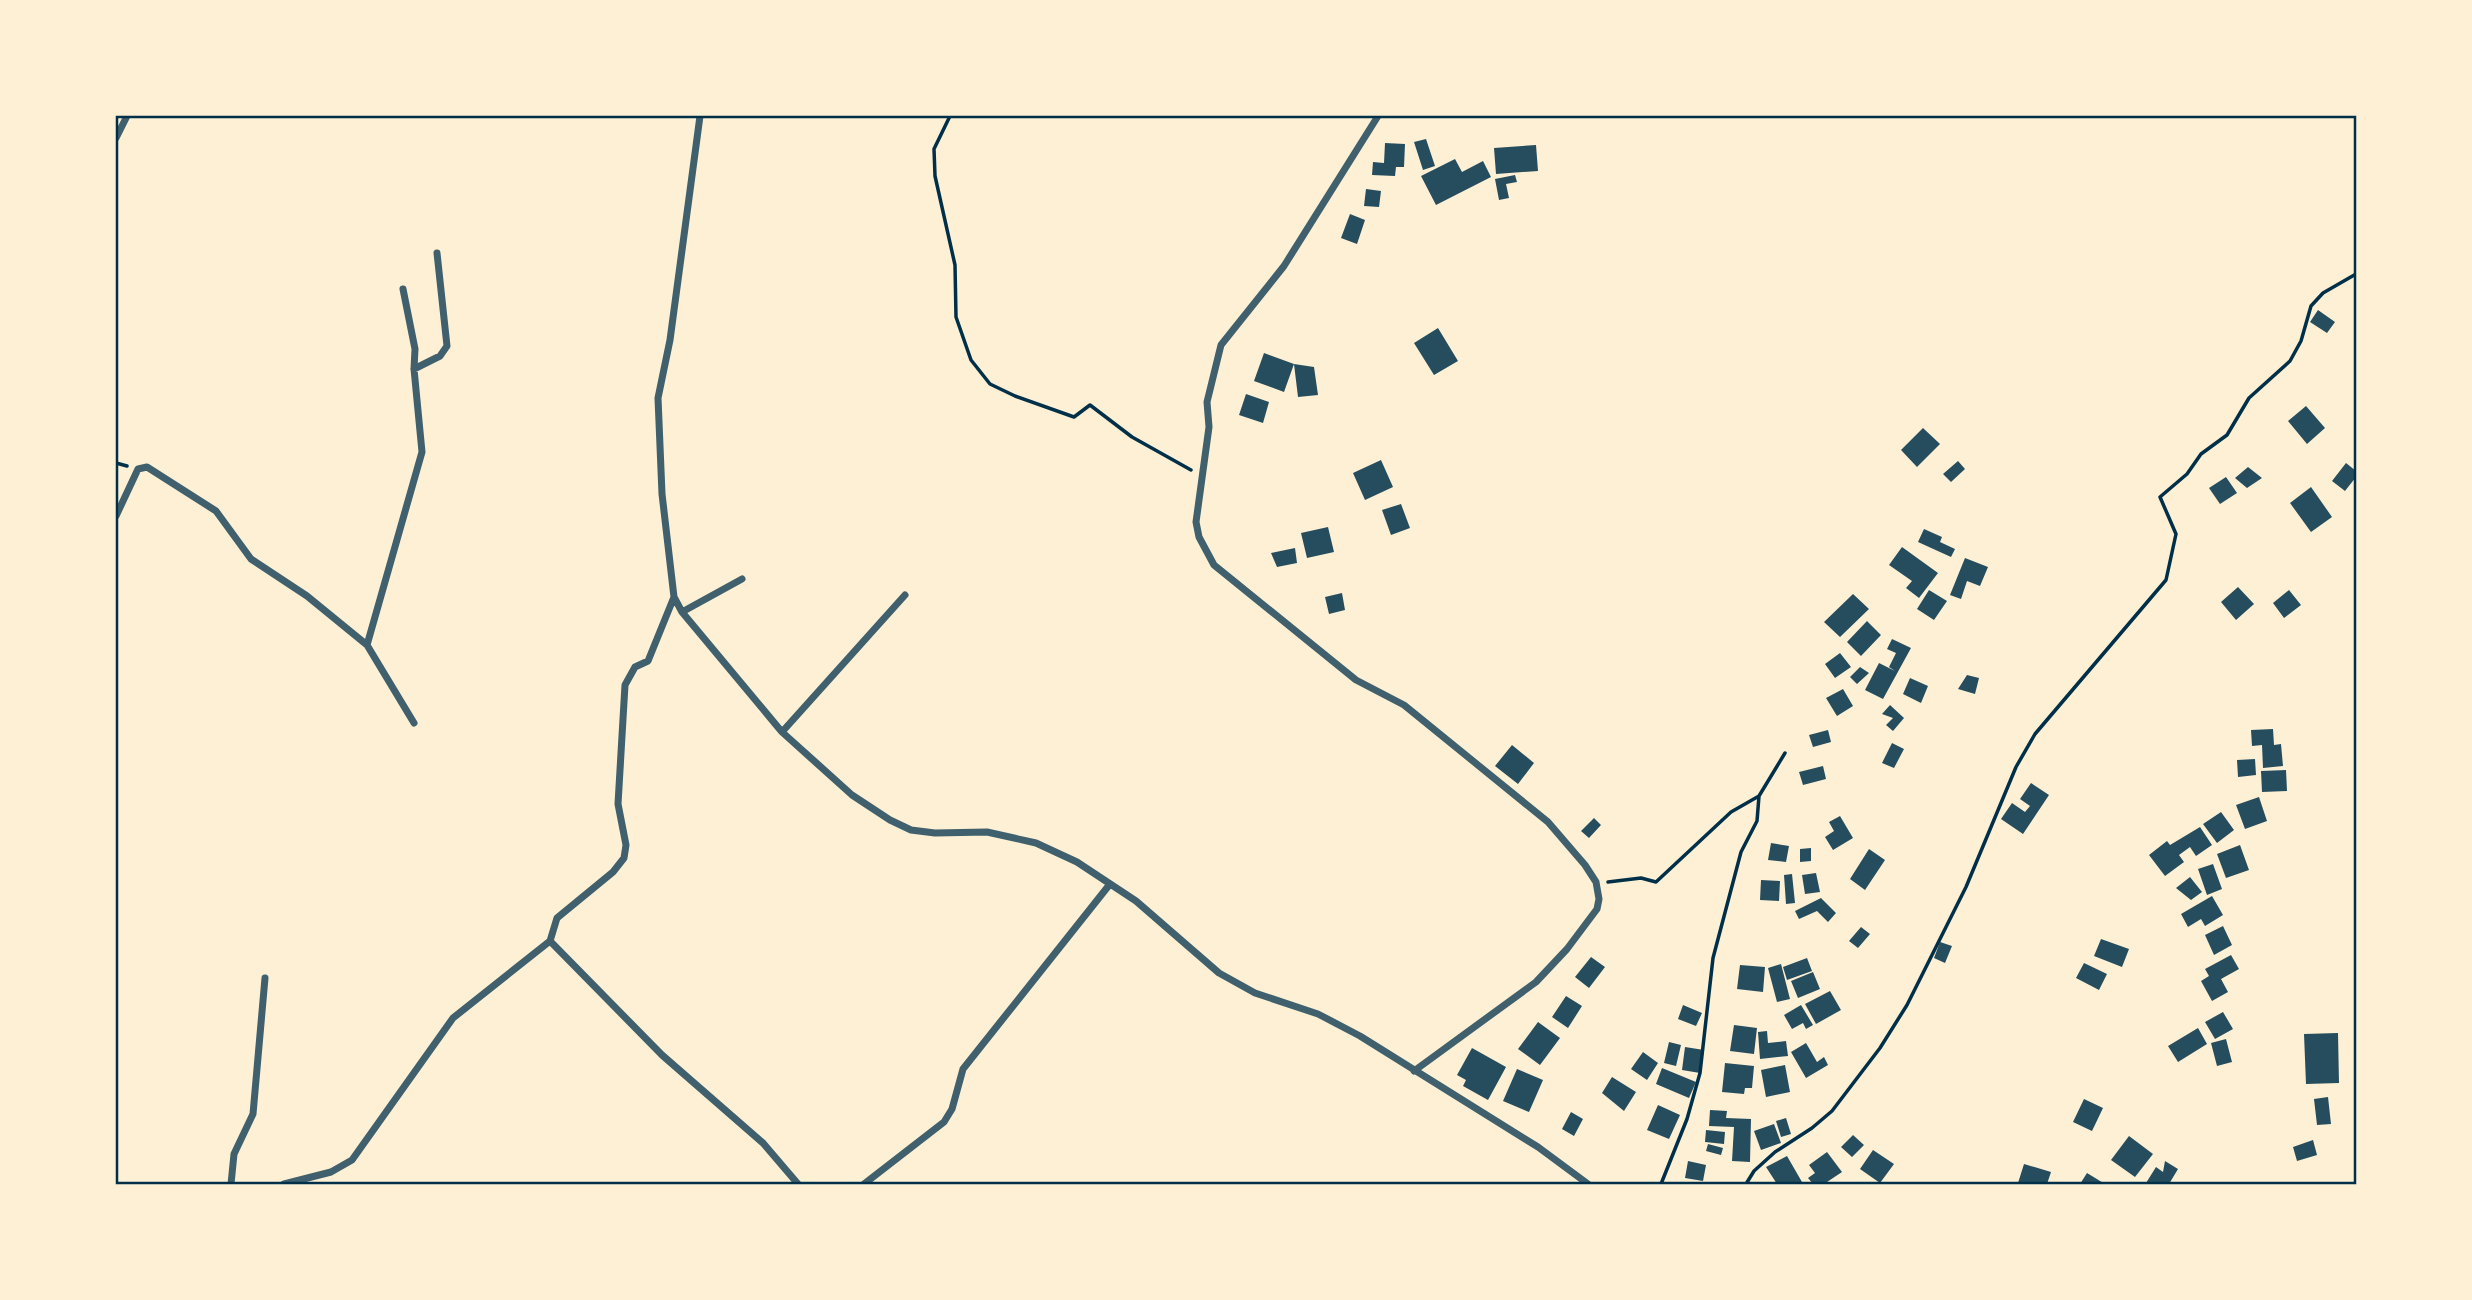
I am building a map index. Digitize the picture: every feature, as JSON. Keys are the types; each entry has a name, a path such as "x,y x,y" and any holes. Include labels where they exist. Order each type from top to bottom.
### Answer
{"street":[{"path":"116,138 127,116"},
{"path":"700,116 670,340 658,398 662,494 674,597 682,612 782,732 852,794 890,820 911,830 987,832 1036,843 1077,862 1136,901 1219,973 1255,993 1318,1014 1538,1147 1588,1185"},
{"path":"1378,116 1284,266 1221,345 1207,402 1209,426 1196,522 1199,537 1213,565 1356,680 1404,705 1548,822 1586,864 1596,883 1599,899 1597,909 1567,949 1536,982 1414,1071"},
{"path":"414,369 440,356 447,346 437,253"},
{"path":"367,645 422,452 414,369 415,349 403,289"},
{"path":"116,516 138,469 147,467 216,511 251,559 307,596 367,645 414,723"},
{"path":"682,612 742,579"},
{"path":"782,732 905,595"},
{"path":"284,1185 331,1172 352,1160 453,1018 551,941 557,918 613,872 624,858 626,845 618,804 625,685 635,667 648,661 674,597"},
{"path":"864,1185 944,1122 952,1109 963,1069 1110,884"},
{"path":"551,941 662,1055 763,1143 799,1185"},
{"path":"231,1185 234,1154 253,1114 265,978"}],"path":[{"path":"950,116 934,149 935,176 956,265 956,317 971,360 990,384 1015,396 1074,417 1090,405 1132,438 1202,477"},
{"path":"1746,1185 1754,1171 1775,1152 1812,1128 1832,1111 1873,1058 1907,1005 1966,887 2016,767 2035,734 2166,580 2176,534 2160,497 2187,474 2201,454 2227,435 2249,397 2290,361 2301,341 2311,306 2323,293 2357,274"},
{"path":"1661,1185 1687,1119 1700,1073 1713,958 1741,852 1757,821 1759,796 1785,753"},
{"path":"1596,883 1641,878 1656,882 1731,812 1759,796"}],"building":[{"path":"1426,139 1435,166 1423,170 1414,142"},
{"path":"1385,143 1405,144 1404,167 1396,167 1395,176 1372,175 1373,162 1384,163"},
{"path":"1536,145 1538,171 1496,174 1494,148"},
{"path":"1455,159 1462,172 1483,161 1491,177 1436,205 1421,176"},
{"path":"1515,175 1517,182 1506,184 1509,198 1499,200 1495,179"},
{"path":"1366,189 1381,191 1379,207 1364,206"},
{"path":"1350,214 1365,220 1357,244 1341,238"},
{"path":"2318,310 2335,322 2327,333 2310,322"},
{"path":"1438,328 1458,361 1434,375 1414,343"},
{"path":"1264,353 1294,364 1284,392 1254,381"},
{"path":"1294,364 1314,367 1318,395 1298,397"},
{"path":"1246,394 1269,402 1263,423 1239,415"},
{"path":"2306,406 2325,428 2307,444 2288,421"},
{"path":"1923,428 1940,444 1917,467 1901,450"},
{"path":"1381,460 1393,487 1365,500 1353,473"},
{"path":"1958,461 1965,469 1951,482 1943,474"},
{"path":"2346,463 2356,471 2356,477 2345,491 2332,481"},
{"path":"2248,467 2262,478 2247,488 2235,478"},
{"path":"2226,477 2237,493 2220,504 2209,488"},
{"path":"2311,487 2332,517 2311,532 2290,503"},
{"path":"1401,504 1410,528 1391,535 1382,510"},
{"path":"1328,527 1334,552 1307,558 1301,533"},
{"path":"1924,529 1942,537 1940,542 1955,549 1951,557 1918,542"},
{"path":"1902,547 1938,573 1919,598 1906,588 1912,581 1889,565"},
{"path":"1295,548 1297,563 1277,567 1271,553"},
{"path":"1965,558 1988,567 1980,586 1967,581 1961,599 1950,595"},
{"path":"2238,587 2254,604 2236,620 2221,602"},
{"path":"1929,590 1947,601 1934,620 1917,609"},
{"path":"2289,590 2301,605 2284,618 2273,603"},
{"path":"1342,593 1345,610 1329,614 1325,597"},
{"path":"1853,594 1869,609 1840,637 1824,622"},
{"path":"1867,621 1881,635 1861,656 1847,642"},
{"path":"1892,639 1911,648 1883,699 1865,690 1879,663 1895,671 1889,667 1896,653 1887,649"},
{"path":"1840,653 1851,667 1835,678 1825,664"},
{"path":"1860,667 1869,673 1857,684 1850,677"},
{"path":"1967,675 1979,678 1975,694 1958,689"},
{"path":"1910,678 1928,686 1921,703 1903,694"},
{"path":"1843,689 1853,706 1837,716 1826,698"},
{"path":"1890,705 1904,718 1893,731 1886,725 1893,718 1882,714"},
{"path":"2273,729 2274,745 2281,744 2283,766 2263,768 2262,745 2252,746 2251,730"},
{"path":"1828,730 1831,742 1813,747 1809,735"},
{"path":"1892,743 1904,749 1894,768 1882,763"},
{"path":"1512,745 1534,763 1518,784 1495,766"},
{"path":"2255,759 2256,775 2238,777 2237,760"},
{"path":"1823,766 1826,779 1803,785 1799,772"},
{"path":"2286,770 2287,791 2262,792 2261,771"},
{"path":"2031,783 2049,795 2023,834 2001,819 2012,803 2025,812 2030,806 2020,799"},
{"path":"2259,797 2267,821 2245,829 2236,805"},
{"path":"2221,812 2234,830 2217,843 2203,824"},
{"path":"1840,816 1853,838 1833,850 1825,837 1834,831 1829,822"},
{"path":"1594,818 1601,825 1589,838 1581,831"},
{"path":"2200,827 2212,845 2196,856 2190,847 2179,855 2184,862 2165,876 2149,855 2167,841 2170,845"},
{"path":"1771,843 1789,846 1786,862 1768,860"},
{"path":"2240,845 2249,870 2226,878 2217,854"},
{"path":"1811,848 1811,861 1800,862 1800,849"},
{"path":"1869,849 1885,860 1865,890 1850,879"},
{"path":"2213,864 2222,889 2207,895 2198,869"},
{"path":"1816,873 1820,892 1805,894 1802,875"},
{"path":"1792,874 1795,903 1786,904 1784,875"},
{"path":"2190,877 2202,892 2191,900 2176,888"},
{"path":"1761,880 1780,881 1779,901 1760,900"},
{"path":"2212,896 2223,915 2205,926 2201,919 2188,927 2181,914"},
{"path":"1821,898 1836,913 1828,922 1817,911 1799,919 1795,911"},
{"path":"2223,926 2232,945 2214,955 2205,935"},
{"path":"1861,927 1870,934 1858,948 1849,941"},
{"path":"2101,939 2129,949 2122,967 2094,956"},
{"path":"1940,942 1952,946 1945,963 1934,958"},
{"path":"2231,955 2239,969 2221,979 2228,992 2212,1001 2201,981 2209,976 2205,969"},
{"path":"1591,957 1605,967 1589,988 1575,977"},
{"path":"1807,958 1812,971 1787,980 1783,967"},
{"path":"2084,963 2107,974 2099,990 2076,978"},
{"path":"1781,964 1790,999 1777,1002 1768,968"},
{"path":"1740,965 1765,967 1763,992 1737,989"},
{"path":"1813,972 1820,989 1798,998 1791,981"},
{"path":"1830,991 1841,1010 1816,1024 1805,1004"},
{"path":"1566,996 1582,1006 1568,1028 1552,1017"},
{"path":"1683,1005 1702,1013 1696,1026 1678,1019"},
{"path":"1801,1005 1813,1025 1806,1029 1803,1023 1792,1029 1784,1015"},
{"path":"2223,1012 2233,1029 2215,1039 2205,1022"},
{"path":"1538,1022 1560,1038 1540,1065 1518,1049"},
{"path":"1734,1025 1757,1028 1754,1054 1730,1051"},
{"path":"2198,1028 2207,1044 2178,1062 2168,1046"},
{"path":"1767,1031 1768,1043 1786,1041 1788,1056 1760,1059 1758,1032"},
{"path":"2338,1033 2339,1083 2306,1084 2304,1034"},
{"path":"2226,1039 2232,1062 2217,1066 2211,1043"},
{"path":"1669,1042 1681,1045 1676,1066 1664,1063"},
{"path":"1806,1043 1817,1062 1824,1057 1828,1065 1806,1078 1791,1052"},
{"path":"1685,1047 1704,1050 1700,1073 1682,1070"},
{"path":"1472,1048 1506,1067 1488,1100 1463,1086 1466,1080 1457,1075"},
{"path":"1643,1052 1658,1063 1647,1080 1631,1069"},
{"path":"1725,1063 1754,1066 1752,1088 1745,1088 1744,1094 1722,1092"},
{"path":"1785,1065 1790,1092 1766,1097 1761,1070"},
{"path":"1662,1068 1696,1082 1689,1098 1656,1084"},
{"path":"1517,1069 1543,1080 1529,1112 1503,1101"},
{"path":"1612,1077 1636,1092 1624,1111 1602,1093"},
{"path":"2328,1097 2331,1124 2317,1125 2314,1099"},
{"path":"2084,1099 2103,1108 2092,1131 2073,1122"},
{"path":"1658,1105 1680,1115 1669,1139 1647,1130"},
{"path":"1710,1110 1727,1111 1726,1118 1751,1119 1750,1162 1732,1161 1734,1127 1709,1126"},
{"path":"1571,1112 1583,1119 1574,1136 1562,1129"},
{"path":"1786,1118 1791,1134 1781,1137 1776,1121"},
{"path":"1774,1124 1781,1143 1761,1150 1754,1131"},
{"path":"1706,1130 1725,1132 1724,1144 1705,1142"},
{"path":"1853,1135 1864,1145 1852,1157 1841,1147"},
{"path":"2129,1136 2153,1154 2135,1177 2111,1160"},
{"path":"2313,1140 2317,1155 2297,1161 2293,1147"},
{"path":"1708,1144 1723,1148 1721,1155 1706,1151"},
{"path":"1873,1150 1894,1164 1880,1183 1860,1169"},
{"path":"1827,1152 1842,1172 1824,1184 1813,1184 1808,1178 1815,1173 1809,1165"},
{"path":"1787,1156 1802,1182 1798,1184 1777,1184 1766,1167"},
{"path":"1688,1161 1706,1165 1703,1181 1685,1178"},
{"path":"2165,1161 2178,1169 2169,1184 2146,1183 2156,1167 2163,1172"},
{"path":"2024,1164 2051,1172 2047,1184 2018,1183"},
{"path":"2087,1173 2105,1184 2080,1184"}]}
